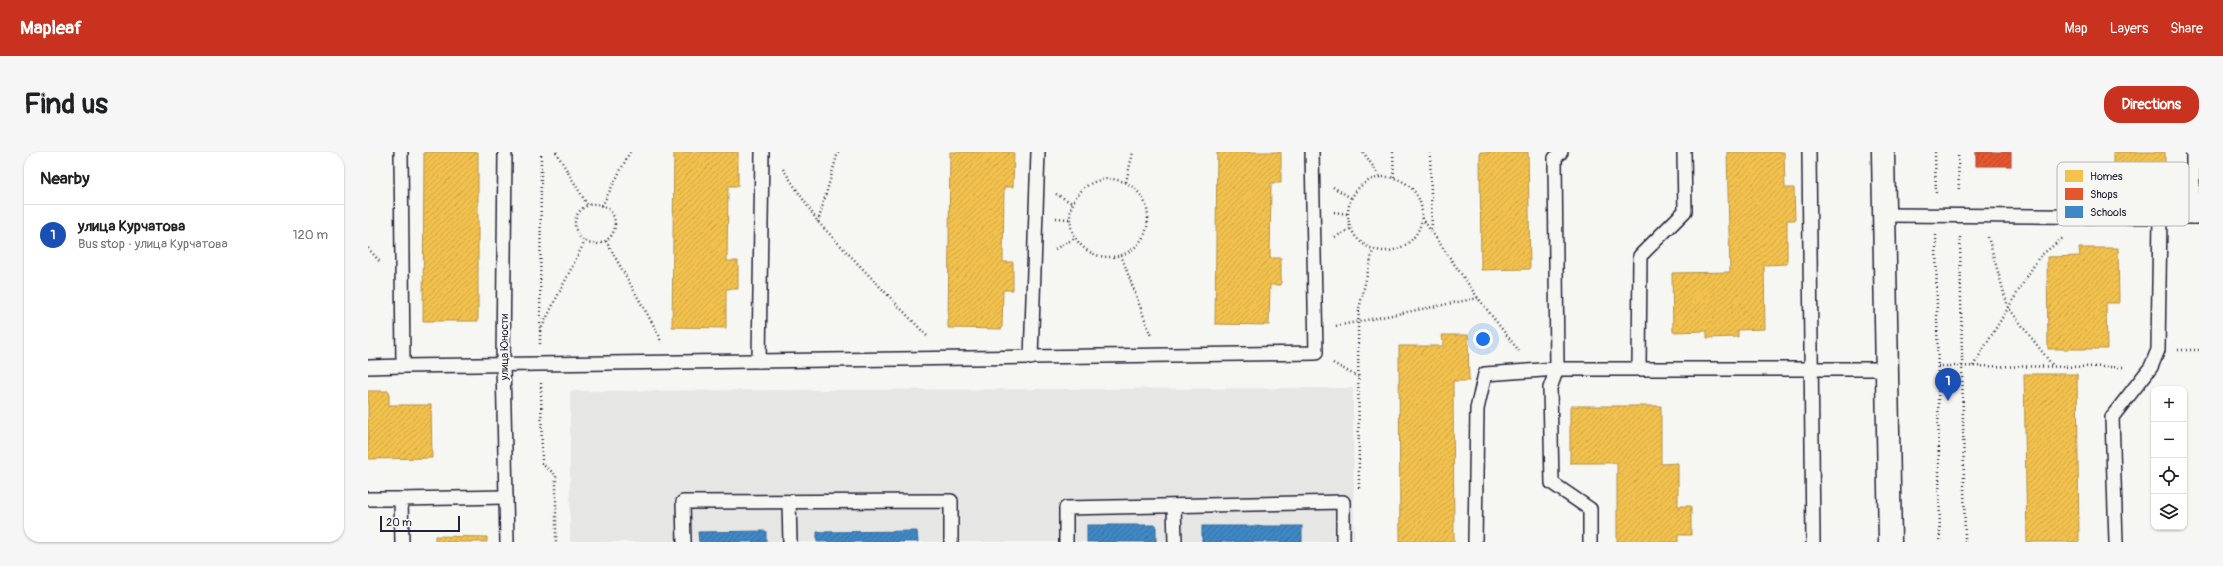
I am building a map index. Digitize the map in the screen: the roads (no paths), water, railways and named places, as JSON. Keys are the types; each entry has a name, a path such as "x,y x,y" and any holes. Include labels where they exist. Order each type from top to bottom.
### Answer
{"street":[{"path":"1883,152 1890,542"}],"lane":[{"path":"401,152 403,366"},
{"name":"улица Юности","path":"505,152 503,365 507,542"},
{"path":"759,362 762,152"},
{"path":"1031,358 1038,152"},
{"path":"368,367 1316,353 1312,152"},
{"path":"1561,152 1555,158 1557,369 1550,388 1552,483 1590,510 1590,542"},
{"path":"1639,368 1640,256 1685,211 1684,152"},
{"path":"1809,152 1810,369 1813,542"},
{"path":"2193,152 2196,217"},
{"path":"1884,215 2057,216"},
{"path":"2116,542 2112,417 2152,367 2158,350 2160,321 2160,226"},
{"path":"1475,542 1477,409 1485,374 1557,369 1887,369"},
{"path":"368,499 506,497"},
{"path":"402,498 402,542"},
{"path":"684,542 683,502 951,501 951,542"},
{"path":"789,502 790,542"},
{"path":"1066,542 1066,508 1343,502 1343,542"},
{"path":"1174,506 1175,542"}],"place":[{"name":"улица Курчатова","path":"1948,401"}]}
